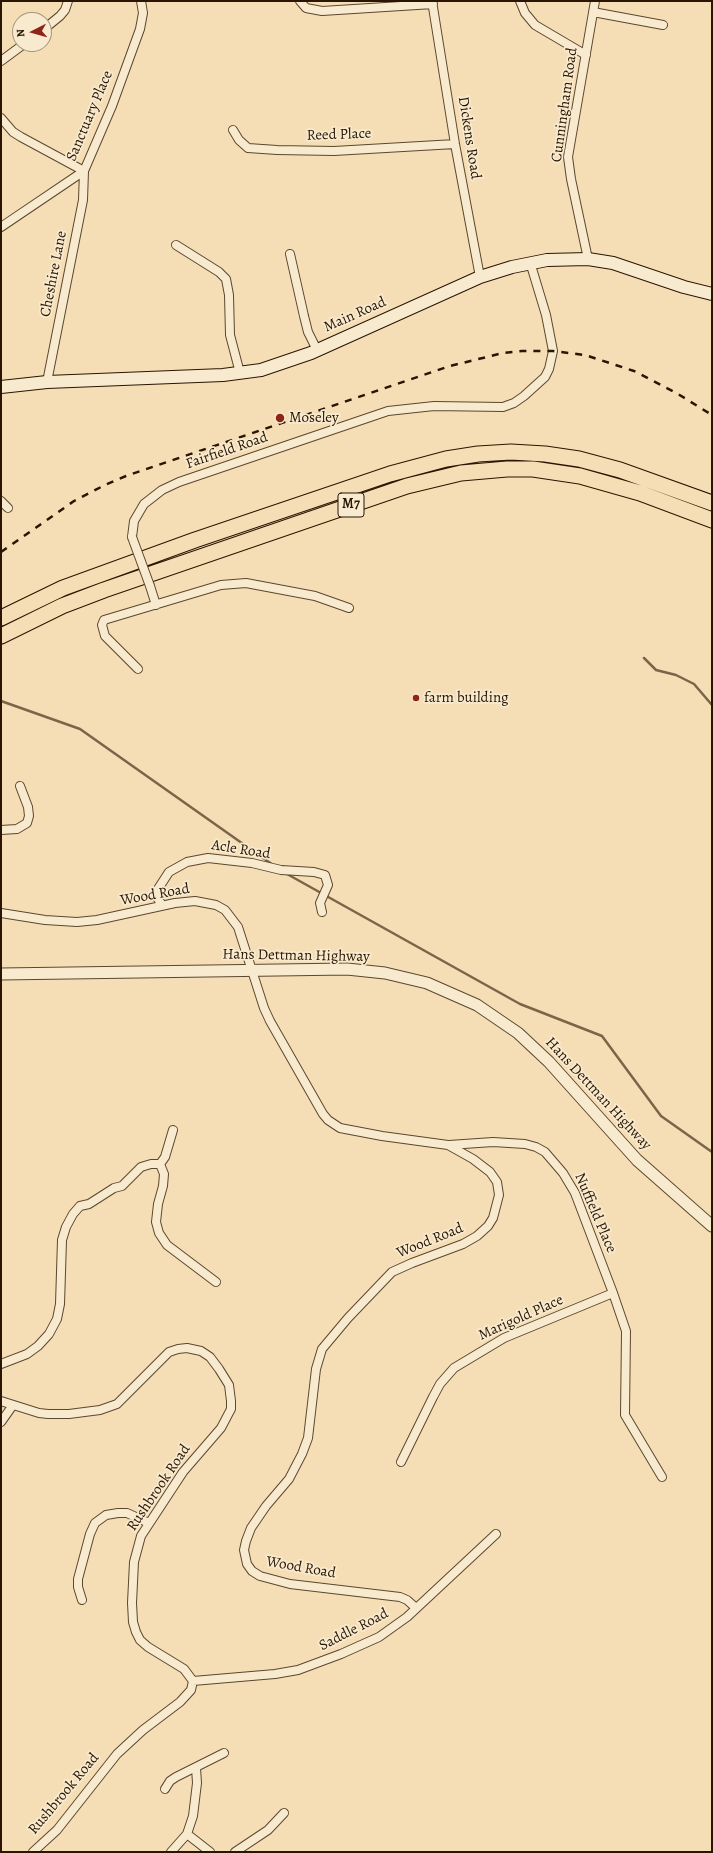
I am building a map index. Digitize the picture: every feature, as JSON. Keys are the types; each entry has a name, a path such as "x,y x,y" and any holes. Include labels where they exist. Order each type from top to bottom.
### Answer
{"highway":[{"name":"M7","path":"1,618 62,588 100,574 390,474 446,459 478,454 511,452 546,454 579,459 620,470 712,503"},
{"name":"M7","path":"1,636 62,606 104,590 407,486 461,473 486,469 533,469 580,476 640,493 712,520"}],"main road":[{"name":"Main Road","path":"1,387 47,382 240,373 285,363 480,277 530,262 559,258 588,259 613,263 684,287 712,294"}],"street":[{"path":"52,22 65,10 68,1"},
{"name":"Sanctuary Place","path":"1,227 84,171 112,106 140,29 143,13 141,1"},
{"path":"300,1 306,8 322,11 433,2"},
{"path":"520,1 527,17 535,25 586,55"},
{"name":"Cunningham Road","path":"588,259 570,179 568,157 595,1"},
{"name":"Dickens Road","path":"433,2 455,144 480,277"},
{"path":"594,12 663,25"},
{"path":"1,61 13,52"},
{"path":"1,118 13,132 84,171"},
{"name":"Reed Place","path":"233,130 248,148 277,150 334,151 455,144"},
{"name":"Cheshire Lane","path":"47,382 83,200 84,171"},
{"path":"176,245 219,272 226,279 229,294 230,335 240,373"},
{"path":"290,254 308,332 317,350"},
{"name":"Fairfield Road","path":"156,605 132,537 134,521 144,504 151,497 179,482 388,411 434,406 503,407 514,403 545,378 549,369 553,351 546,315 530,262"},
{"path":"1,501 8,508"},
{"path":"138,669 105,636 102,630 104,620 221,585 246,583 315,596 349,608"},
{"path":"1,830 17,829 27,823 29,816 28,807 20,786"},
{"name":"Acle Road","path":"162,905 157,894 158,888 165,877 176,868 193,859 208,858 232,860 281,870 325,874 328,885 320,903 322,912"},
{"name":"Wood Road","path":"1,913 45,920 77,922 90,921 162,905 195,901 216,905 225,910 238,927 251,969 257,982 264,1008 279,1038 323,1114 333,1125 340,1128 382,1136 448,1145 474,1159 490,1172 497,1182 499,1196 494,1218 488,1226 477,1236 463,1244 392,1272 329,1339 322,1349 316,1369 308,1438 300,1460 289,1480 266,1506 251,1528 244,1550 247,1564 252,1571 260,1576 290,1584 400,1597 407,1600 416,1608"},
{"name":"Hans Dettman Highway","path":"1,974 251,969 347,969 385,973 427,983 477,1005 505,1023 530,1043 637,1160 712,1226"},
{"path":"160,1164 165,1157 173,1130"},
{"name":"Nuffield Place","path":"448,1145 515,1142 536,1147 545,1152 563,1173 574,1193 614,1293 627,1338 624,1407 625,1415 662,1477"},
{"path":"1,1364 27,1354 38,1346 49,1334 57,1320 60,1304 60,1256 66,1227 73,1214 80,1206 89,1204 114,1188 124,1178 131,1176 141,1168 151,1164 160,1164"},
{"path":"160,1164 164,1174 156,1222 158,1233 167,1245 216,1282"},
{"name":"Marigold Place","path":"401,1462 440,1384 454,1368 504,1338 614,1293"},
{"name":"Rushbrook Road","path":"1,1401 48,1414 69,1414 100,1410 110,1407 121,1400 169,1352 187,1348 201,1351 210,1357 219,1368 229,1385 231,1393 231,1409 221,1428 183,1472 149,1523 142,1536 134,1562 132,1582 133,1622 140,1640 155,1652 184,1669 193,1681 190,1690 187,1695 117,1754 57,1830 33,1852"},
{"path":"1,1422 13,1405"},
{"path":"82,1600 78,1587 78,1579 94,1523 106,1515 118,1512 127,1513 149,1523"},
{"name":"Saddle Road","path":"193,1681 275,1674 298,1670 316,1664 379,1637 400,1623 496,1534"},
{"path":"165,1789 176,1777 224,1753"},
{"path":"171,1852 187,1834 196,1802 196,1768"},
{"path":"235,1852 268,1830 284,1813"},
{"path":"187,1834 210,1852"}],"waterway":[{"path":"644,658 656,670 676,675 694,684 712,705"},
{"path":"1,701 80,729 273,865"},
{"path":"287,874 520,1004 602,1036 661,1116 712,1152"}],"railway":[{"path":"1,552 74,501 126,476 450,366 503,353 522,351 553,351 585,355 634,371 678,394 712,415"}],"place":[{"name":"Moseley","path":"280,418"},
{"name":"farm building","path":"416,698"}]}
